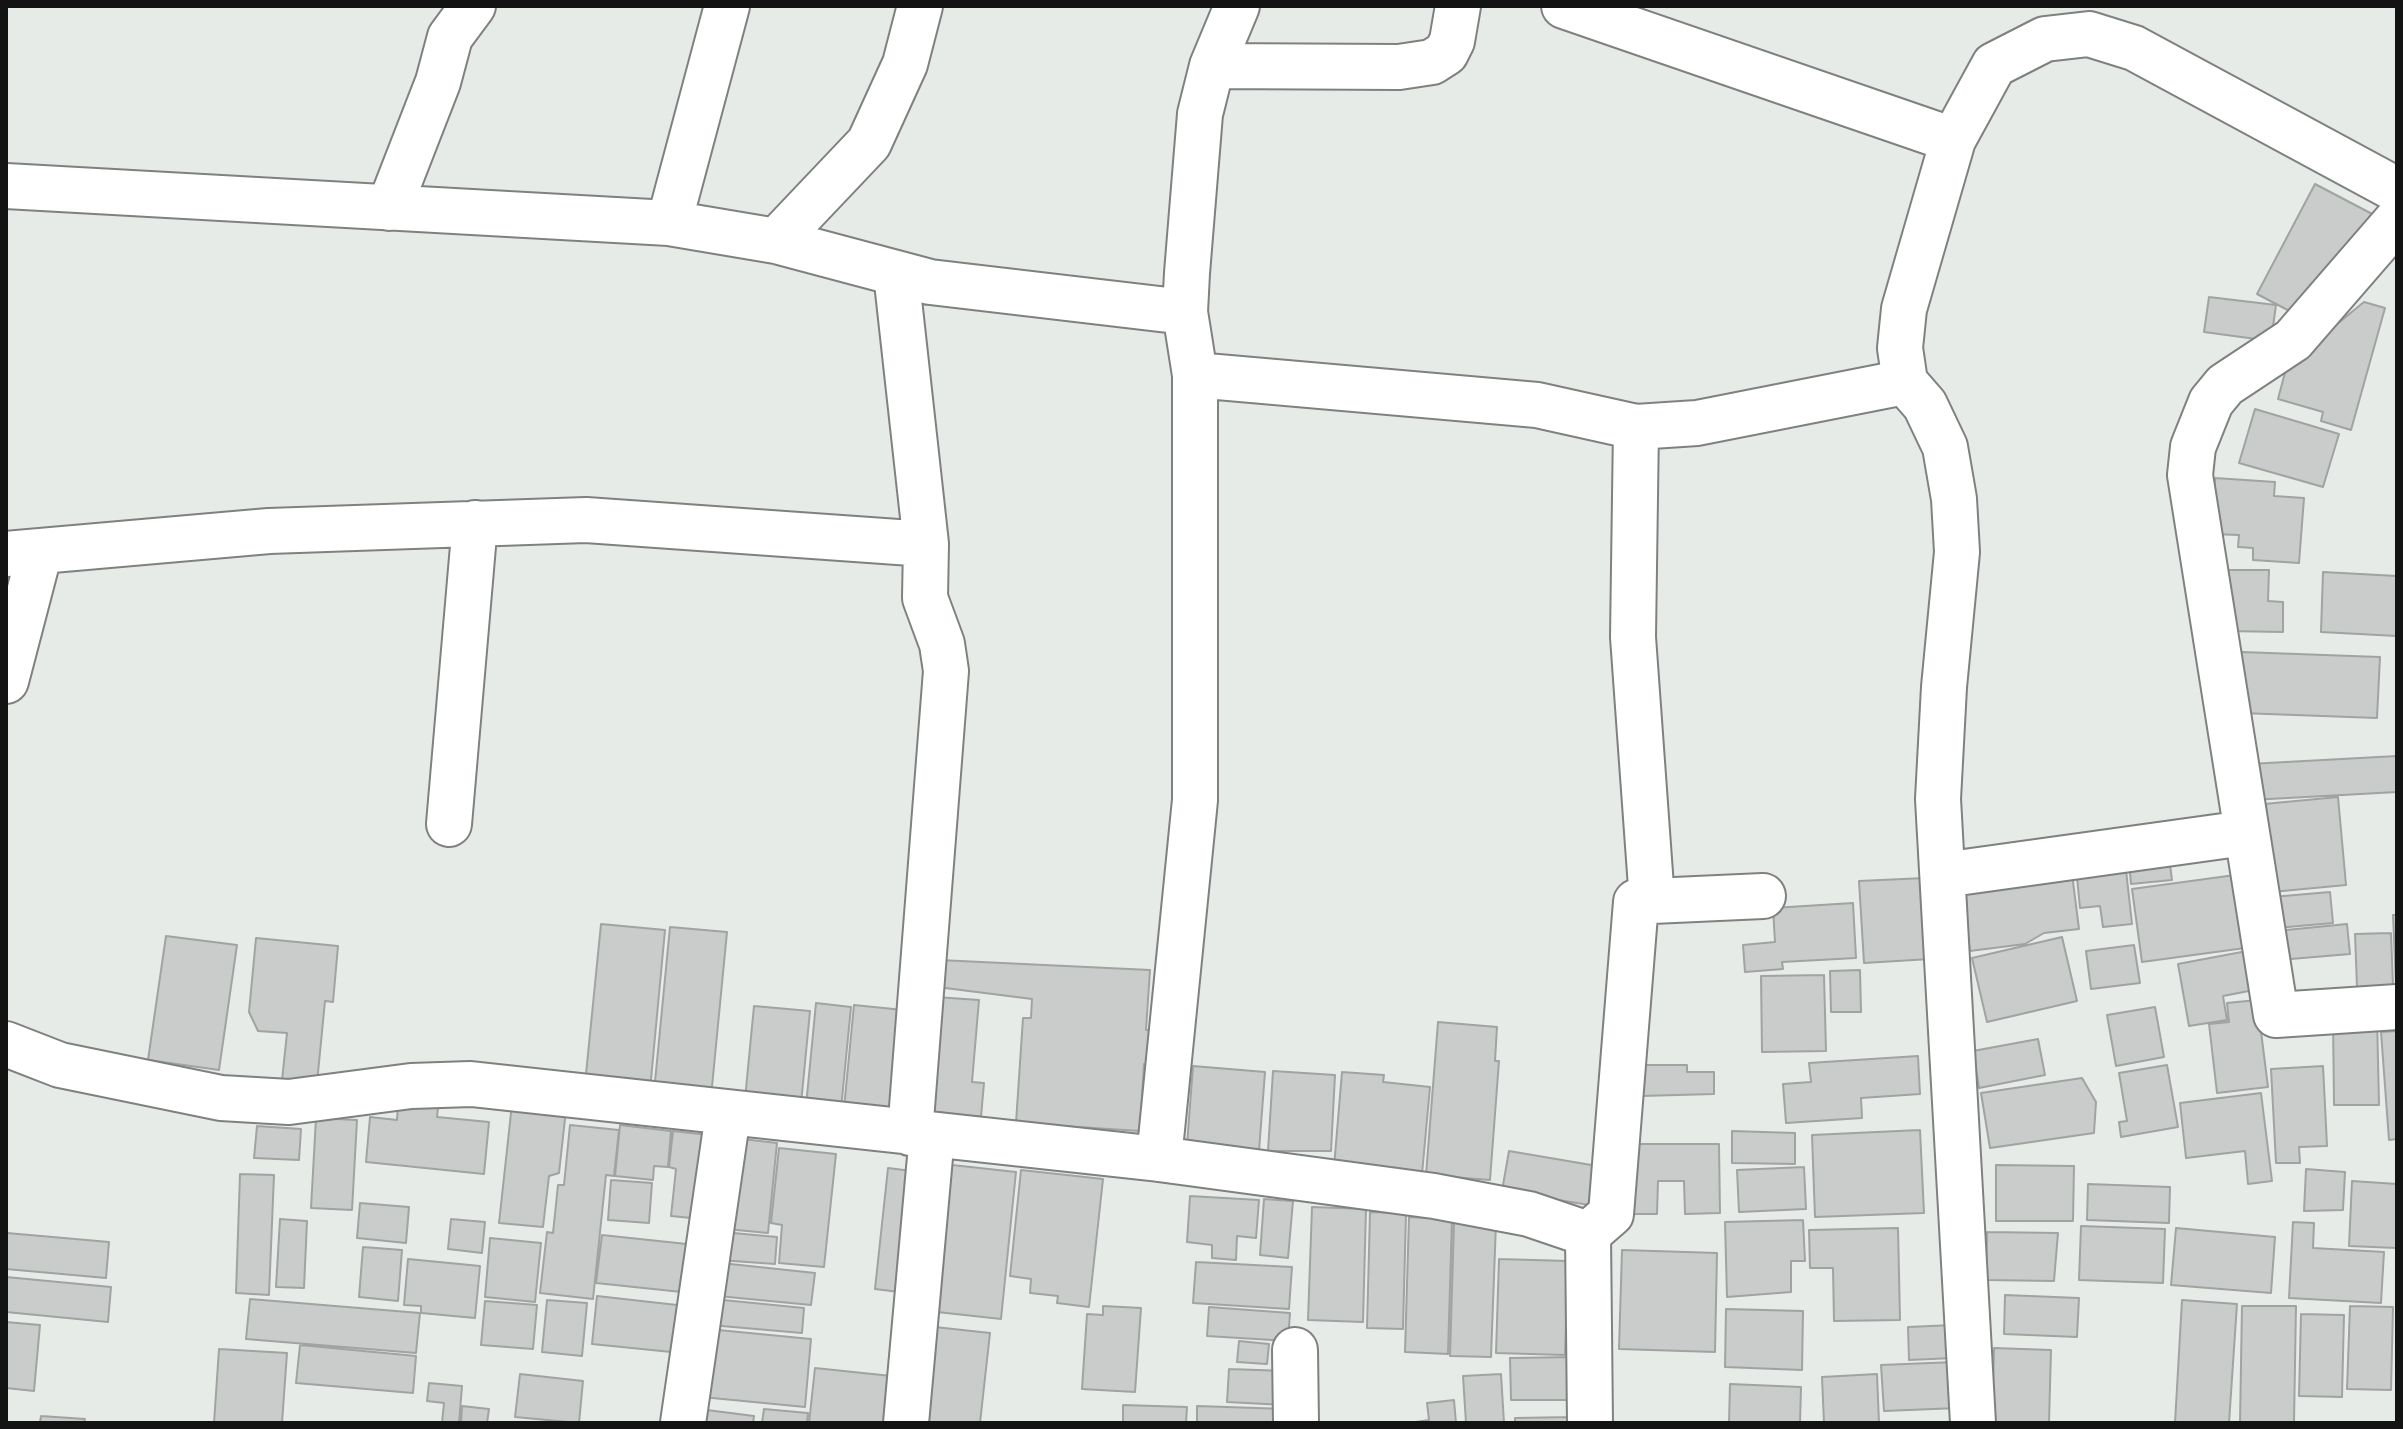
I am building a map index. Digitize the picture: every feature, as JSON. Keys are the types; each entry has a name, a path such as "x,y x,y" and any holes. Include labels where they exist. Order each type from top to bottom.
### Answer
{"street":[{"path":"389,208 438,82 450,37 473,6"},
{"path":"669,223 727,6"},
{"path":"776,241 869,143 905,64 920,6"},
{"path":"1159,1159 1195,800 1195,375 1185,312 1200,114 1212,66 1237,6"},
{"path":"1212,66 1399,67 1432,62 1446,53 1452,41 1458,6"},
{"path":"1589,10 1953,140"},
{"path":"1973,1423 1938,799 1944,687 1957,552 1954,499 1945,447 1925,405 1905,382 1900,348 1904,309 1953,140 1994,65 2045,39 2089,34 2134,48 2397,190"},
{"path":"6,186 669,223 776,241 930,282 1185,312"},
{"path":"2397,220 2293,340 2225,385 2201,421 2193,447 2190,475 2276,1015 2397,1007"},
{"path":"896,273 926,544 925,598 931,624 942,644 946,671 906,1423"},
{"path":"1195,375 1537,405 1636,427 1697,423 1905,382"},
{"path":"1636,427 1633,637 1652,901"},
{"path":"6,681 23,552 269,531 586,520 926,544"},
{"path":"449,824 475,523"},
{"path":"1943,875 2245,833"},
{"path":"1590,1423 1588,1234 1611,1214 1636,902 1763,896"},
{"path":"6,1044 60,1065 221,1098 289,1102 411,1086 471,1084 1159,1159 1434,1196 1529,1214 1588,1234"},
{"path":"683,1423 728,1114"},
{"path":"1295,1350 1296,1423"}],"building":[{"path":"2315,184 2376,216 2301,317 2257,294"},
{"path":"2209,297 2276,305 2271,341 2204,332"},
{"path":"2364,302 2385,308 2351,430 2321,421 2323,412 2278,399 2287,365"},
{"path":"2255,409 2339,434 2323,487 2239,463"},
{"path":"2215,478 2275,482 2274,496 2304,498 2299,563 2253,560 2253,548 2238,547 2239,535 2211,534"},
{"path":"2227,570 2269,570 2268,601 2283,602 2283,632 2225,631"},
{"path":"2323,572 2397,576 2397,636 2321,632"},
{"path":"2241,652 2380,657 2377,718 2240,713"},
{"path":"2397,756 2397,792 2251,800 2249,764"},
{"path":"2338,797 2346,885 2272,892 2264,804"},
{"path":"2169,857 2172,880 2131,884 2129,861"},
{"path":"2125,861 2132,924 2103,927 2100,906 2080,908 2076,867"},
{"path":"2071,866 2079,929 2044,933 2025,944 1970,951 1961,879"},
{"path":"2235,875 2245,948 2142,962 2132,889"},
{"path":"1925,878 1930,959 1864,963 1859,881"},
{"path":"2330,892 2333,923 2276,928 2272,897"},
{"path":"1853,903 1856,958 1782,962 1783,969 1745,972 1743,945 1775,942 1773,908"},
{"path":"2393,915 2397,915 2397,984 2396,984"},
{"path":"601,924 665,930 650,1090 585,1084"},
{"path":"2347,924 2350,954 2279,960 2276,931"},
{"path":"670,927 727,932 711,1097 654,1092"},
{"path":"2391,933 2393,986 2357,987 2355,934"},
{"path":"166,936 237,945 219,1070 148,1060"},
{"path":"2062,937 2077,1001 1987,1022 1972,958"},
{"path":"256,938 338,946 333,1002 325,1001 317,1083 282,1080 287,1033 258,1031 249,1012"},
{"path":"2134,945 2140,983 2091,989 2086,951"},
{"path":"2247,951 2254,990 2223,996 2227,1020 2189,1026 2178,964"},
{"path":"939,960 1150,970 1146,1030 1159,1030 1157,1064 1144,1064 1140,1131 1016,1123 1023,1018 1031,1018 1032,999 937,987"},
{"path":"1860,970 1861,1012 1831,1012 1830,971"},
{"path":"1824,975 1826,1051 1762,1052 1761,976"},
{"path":"936,997 979,1000 972,1082 984,1083 981,1117 926,1111"},
{"path":"2257,1000 2268,1087 2217,1093 2209,1024 2229,1022 2227,1003"},
{"path":"816,1003 851,1007 841,1109 806,1106"},
{"path":"854,1005 903,1010 894,1113 844,1108"},
{"path":"754,1006 810,1011 801,1104 745,1099"},
{"path":"2155,1007 2164,1057 2116,1066 2107,1015"},
{"path":"2377,1016 2379,1105 2334,1105 2333,1017"},
{"path":"1438,1022 1497,1027 1495,1061 1499,1061 1490,1180 1426,1175"},
{"path":"2397,1031 2397,1139 2389,1140 2381,1032"},
{"path":"2038,1039 2045,1075 1979,1088 1973,1051"},
{"path":"1918,1056 1920,1094 1861,1098 1862,1118 1786,1123 1783,1084 1811,1082 1809,1063"},
{"path":"1640,1065 1687,1065 1687,1072 1714,1072 1714,1094 1641,1096"},
{"path":"2167,1065 2178,1127 2121,1137 2119,1122 2127,1121 2119,1073"},
{"path":"1193,1066 1265,1072 1259,1151 1187,1145"},
{"path":"2323,1066 2327,1146 2299,1147 2300,1163 2276,1163 2271,1069"},
{"path":"1273,1071 1335,1075 1331,1151 1268,1151"},
{"path":"1342,1072 1384,1075 1383,1082 1430,1087 1422,1174 1334,1167"},
{"path":"2082,1078 2096,1102 2094,1133 1990,1148 1981,1093"},
{"path":"2261,1093 2272,1181 2248,1184 2245,1151 2186,1158 2180,1103"},
{"path":"398,1104 438,1108 437,1117 489,1122 484,1174 366,1162 370,1117 397,1120"},
{"path":"512,1104 566,1110 559,1173 549,1176 543,1227 499,1223"},
{"path":"316,1118 357,1120 352,1210 311,1208"},
{"path":"570,1125 619,1130 614,1176 606,1175 593,1299 540,1293 547,1232 553,1233 558,1185 564,1185"},
{"path":"620,1125 671,1131 668,1167 654,1166 653,1180 615,1176"},
{"path":"257,1126 301,1129 299,1160 254,1158"},
{"path":"1920,1130 1924,1213 1815,1217 1812,1135"},
{"path":"673,1131 709,1135 701,1219 671,1216 676,1169 669,1167"},
{"path":"1732,1131 1795,1133 1795,1164 1732,1163"},
{"path":"734,1138 777,1143 768,1233 726,1229"},
{"path":"1623,1144 1719,1144 1720,1213 1685,1214 1684,1181 1658,1181 1657,1214 1623,1214"},
{"path":"779,1148 836,1154 824,1267 779,1263 782,1225 771,1223"},
{"path":"1509,1151 1609,1168 1602,1207 1502,1191"},
{"path":"943,1164 1016,1172 1001,1319 928,1311"},
{"path":"1996,1165 2074,1166 2073,1221 1996,1221"},
{"path":"1804,1167 1806,1209 1739,1212 1737,1170"},
{"path":"888,1168 920,1172 907,1293 875,1289"},
{"path":"2306,1169 2345,1172 2343,1210 2304,1211"},
{"path":"1021,1170 1103,1179 1089,1307 1057,1303 1058,1296 1030,1293 1031,1279 1010,1276"},
{"path":"240,1174 274,1175 269,1295 236,1293"},
{"path":"611,1180 652,1183 649,1223 608,1220"},
{"path":"2352,1181 2397,1184 2397,1248 2349,1246"},
{"path":"2088,1184 2170,1187 2169,1223 2087,1220"},
{"path":"1190,1196 1259,1200 1256,1238 1237,1236 1236,1260 1212,1258 1212,1245 1187,1242"},
{"path":"1264,1199 1293,1201 1288,1258 1260,1255"},
{"path":"360,1203 409,1207 406,1243 357,1238"},
{"path":"1312,1207 1366,1209 1363,1322 1308,1320"},
{"path":"1370,1212 1406,1213 1403,1329 1367,1328"},
{"path":"1409,1217 1452,1219 1448,1354 1405,1352"},
{"path":"280,1219 307,1221 304,1288 276,1287"},
{"path":"451,1219 485,1222 482,1253 448,1249"},
{"path":"1803,1220 1805,1261 1791,1261 1791,1292 1727,1297 1725,1222"},
{"path":"1454,1222 1496,1223 1491,1357 1450,1356"},
{"path":"2293,1222 2314,1223 2313,1248 2384,1252 2381,1303 2289,1298"},
{"path":"2081,1226 2165,1229 2163,1283 2079,1280"},
{"path":"1898,1228 1900,1320 1834,1321 1833,1268 1810,1268 1809,1230"},
{"path":"2176,1228 2275,1237 2271,1293 2171,1285"},
{"path":"722,1232 777,1237 775,1264 719,1260"},
{"path":"1987,1232 2058,1233 2054,1281 1986,1280"},
{"path":"7,1233 109,1242 106,1278 6,1269"},
{"path":"602,1235 696,1245 691,1293 596,1283"},
{"path":"490,1238 541,1243 535,1302 485,1297"},
{"path":"363,1247 402,1250 398,1301 359,1297"},
{"path":"1622,1250 1717,1253 1715,1352 1619,1349"},
{"path":"408,1259 480,1266 475,1318 421,1313 421,1306 404,1305"},
{"path":"1499,1259 1568,1261 1565,1355 1496,1353"},
{"path":"1196,1262 1292,1267 1289,1309 1193,1303"},
{"path":"721,1263 815,1273 811,1305 718,1296"},
{"path":"6,1277 111,1287 108,1322 6,1312"},
{"path":"2005,1295 2079,1298 2077,1337 2004,1334"},
{"path":"597,1296 686,1306 681,1353 592,1344"},
{"path":"250,1299 420,1313 416,1353 246,1339"},
{"path":"713,1299 804,1308 802,1333 710,1325"},
{"path":"547,1300 587,1303 582,1356 542,1352"},
{"path":"2182,1300 2237,1304 2229,1423 2175,1423"},
{"path":"485,1301 537,1305 533,1349 481,1345"},
{"path":"1103,1306 1141,1308 1135,1392 1082,1389 1087,1314 1103,1315"},
{"path":"2242,1306 2296,1306 2294,1423 2240,1423"},
{"path":"2350,1306 2393,1307 2391,1390 2347,1389"},
{"path":"1209,1307 1290,1313 1288,1341 1207,1336"},
{"path":"1726,1309 1803,1311 1802,1370 1725,1367"},
{"path":"2301,1314 2344,1315 2342,1397 2299,1396"},
{"path":"6,1322 40,1325 34,1391 6,1388"},
{"path":"1953,1325 1954,1358 1909,1360 1908,1327"},
{"path":"926,1326 990,1333 980,1423 916,1423"},
{"path":"708,1329 811,1339 805,1407 702,1397"},
{"path":"1239,1341 1269,1344 1267,1364 1237,1362"},
{"path":"300,1345 416,1356 413,1393 296,1383"},
{"path":"1994,1348 2051,1350 2049,1423 1992,1423"},
{"path":"219,1349 287,1353 282,1423 214,1423"},
{"path":"1576,1357 1577,1400 1511,1400 1510,1358"},
{"path":"1955,1362 1958,1408 1884,1411 1881,1365"},
{"path":"815,1368 901,1377 896,1423 809,1423"},
{"path":"1229,1369 1286,1371 1285,1405 1227,1402"},
{"path":"520,1374 583,1381 579,1423 515,1417"},
{"path":"1501,1374 1504,1423 1466,1423 1463,1376"},
{"path":"1877,1374 1879,1423 1824,1423 1822,1377"},
{"path":"429,1383 462,1386 459,1423 442,1423 444,1403 427,1401"},
{"path":"1730,1384 1801,1387 1800,1423 1729,1423"},
{"path":"1454,1400 1456,1423 1409,1423 1429,1420 1427,1403"},
{"path":"1123,1405 1187,1407 1186,1423 1123,1423"},
{"path":"462,1406 489,1409 487,1423 461,1423"},
{"path":"1197,1406 1286,1409 1285,1423 1197,1423"},
{"path":"699,1409 754,1416 753,1423 698,1423"},
{"path":"764,1409 808,1413 807,1423 762,1423"},
{"path":"41,1416 85,1419 84,1423 40,1423"},
{"path":"1571,1417 1572,1423 1515,1423 1515,1418"}]}
